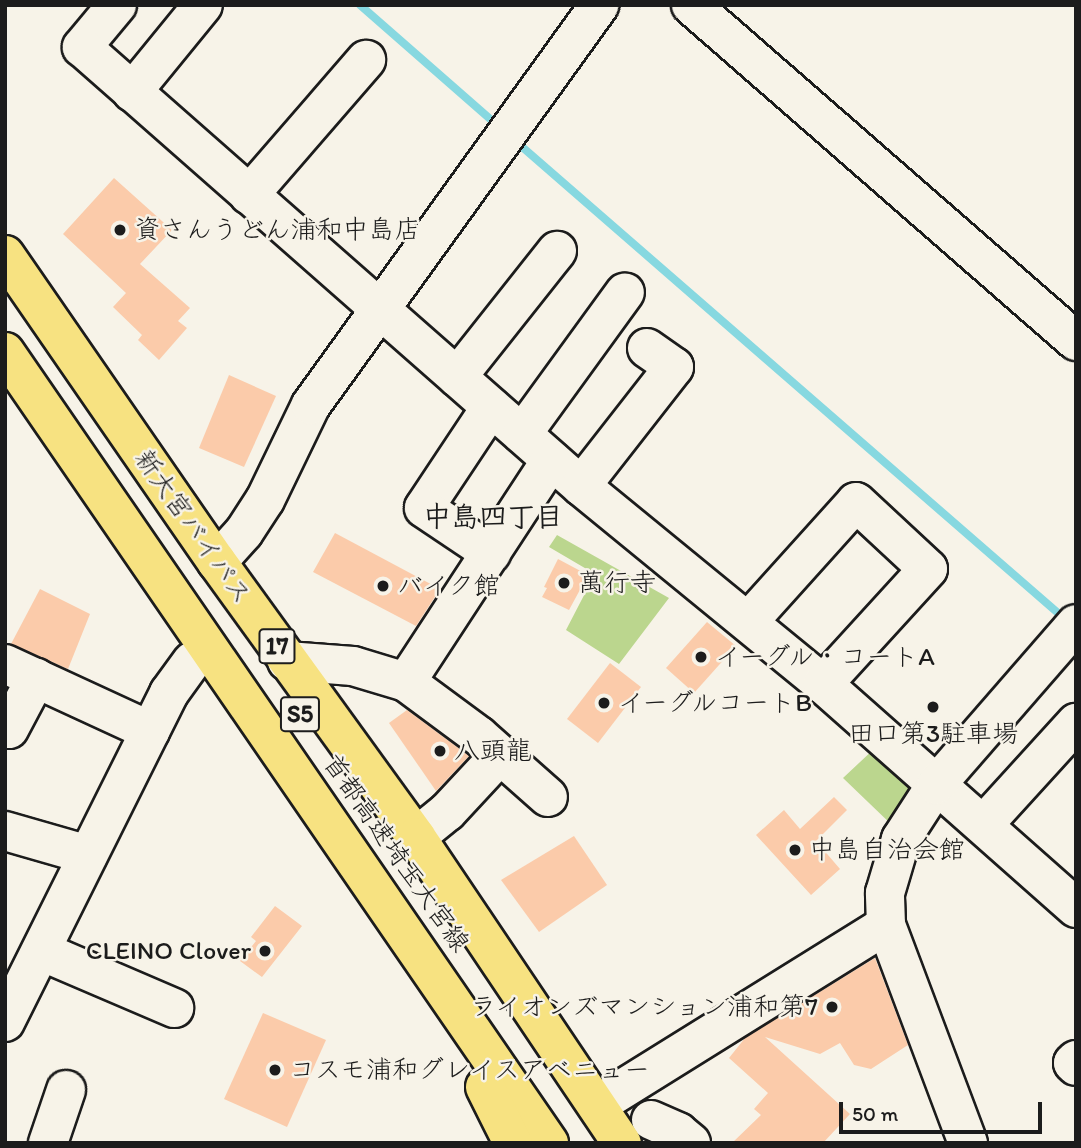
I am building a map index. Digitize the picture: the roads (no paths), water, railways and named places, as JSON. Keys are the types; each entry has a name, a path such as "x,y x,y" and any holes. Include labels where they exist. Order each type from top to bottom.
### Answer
{"highway":[{"name":"新大宮バイパス","path":"5,255 287,661 416,836 622,1143"},
{"name":"首都高速埼玉大宮線","path":"5,286 595,1143"},
{"name":"首都高速埼玉大宮線","path":"5,352 550,1143"},
{"path":"5,394 525,1143"},
{"path":"485,1087 513,1143"}],"street":[{"path":"117,5 82,47 581,486 823,684 936,785 1071,893"},
{"path":"132,92 203,5"},
{"path":"217,562 244,532 265,500 311,405 600,5"},
{"path":"691,5 1076,341"},
{"path":"249,195 366,60"},
{"path":"457,377 558,251"},
{"path":"522,434 625,292"},
{"path":"581,486 674,368 647,348"},
{"path":"491,407 425,508 491,553"},
{"path":"406,682 551,460"},
{"path":"748,622 856,502 928,569 823,684"},
{"path":"968,1143 886,925 885,893 901,839 936,785 1076,624"},
{"path":"5,1022 169,693 191,661"},
{"path":"287,661 353,666 406,682 479,736 548,797"},
{"path":"9,729 20,671 150,731"},
{"path":"984,824 1076,723"},
{"path":"416,836 447,813 500,755"},
{"path":"5,831 88,855"},
{"path":"597,1105 886,925"},
{"path":"41,951 174,1008"},
{"path":"1076,1060 1073,1063 1076,1066"},
{"path":"48,1143 66,1090"},
{"path":"651,1120 678,1132 691,1143"}],"waterway":[{"path":"360,5 498,126"},
{"path":"513,139 1066,620"}],"place":[{"name":"資さんうどん浦和中島店","path":"120,230"},
{"name":"萬行寺","path":"564,583"},
{"name":"バイク館","path":"383,586"},
{"name":"イーグル・コートA","path":"701,657"},
{"name":"イーグルコートB","path":"604,703"},
{"name":"田口第3駐車場","path":"933,707"},
{"name":"八頭龍","path":"440,751"},
{"name":"中島自治会館","path":"795,850"},
{"name":"CLEINO Clover","path":"265,951"},
{"name":"ライオンズマンション浦和第7","path":"832,1007"},
{"name":"コスモ浦和グレイスアベニュー","path":"275,1070"}],"district":[{"name":"中島四丁目","path":"493,516"}]}
